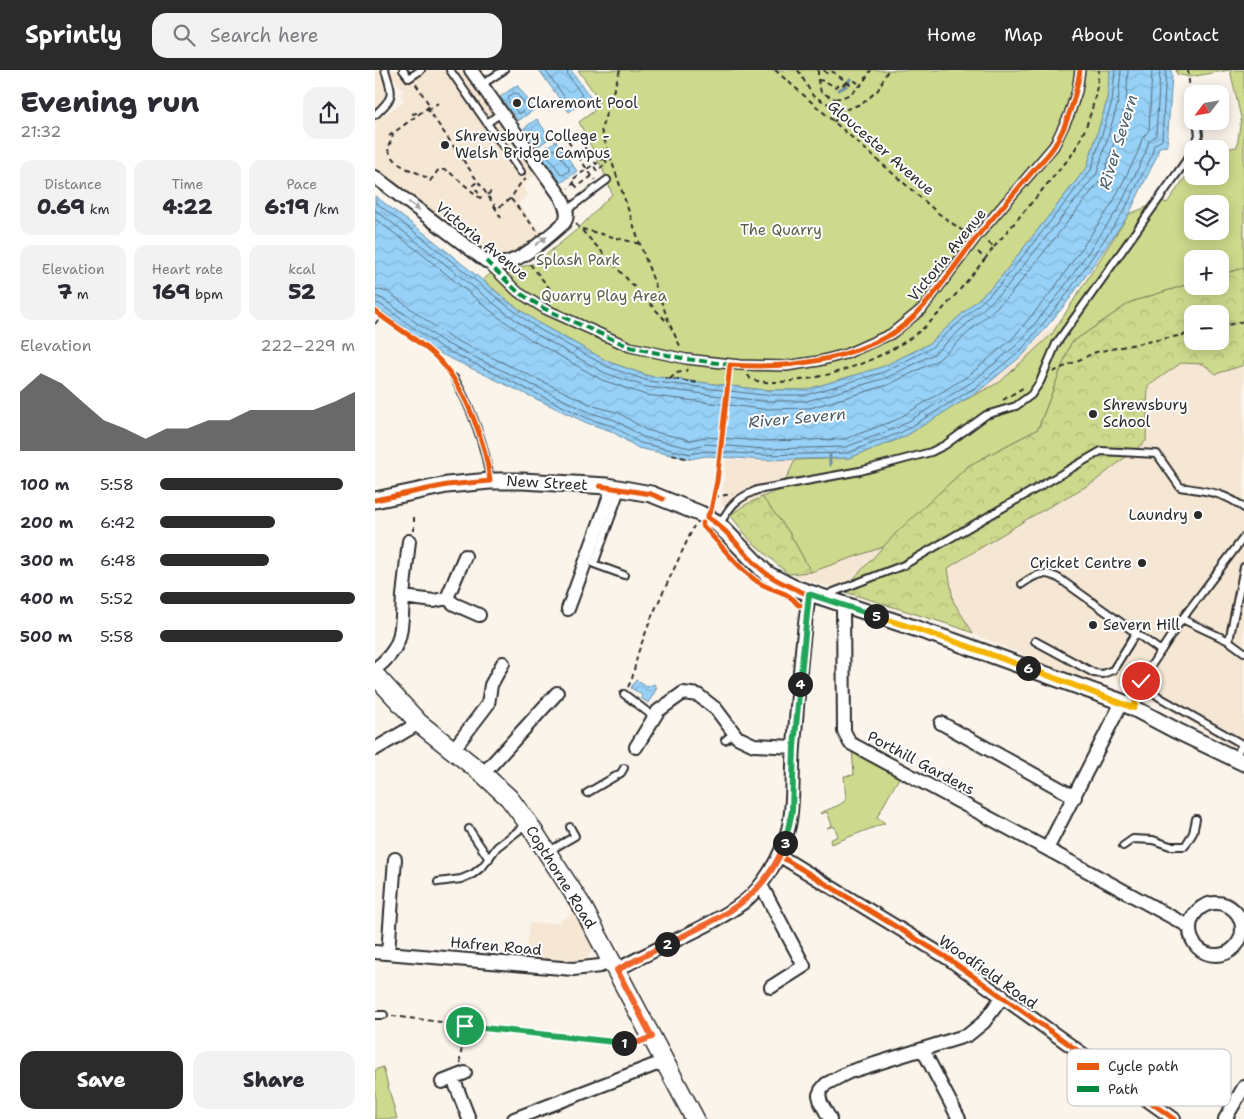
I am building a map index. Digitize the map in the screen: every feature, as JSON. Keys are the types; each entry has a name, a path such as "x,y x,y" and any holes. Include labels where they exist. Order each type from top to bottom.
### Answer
{"main road":[{"name":"Copthorne Road","path":"380,684 419,723 483,774 509,798 528,823 582,906 695,1119"}],"street":[{"path":"471,70 561,198 567,214 564,224 523,255 505,263 486,261"},
{"name":"Victoria Avenue","path":"375,177 486,261 518,292 550,312 630,347 686,359 740,366 786,366 819,361 846,354 891,334 922,309 975,240 1054,146 1069,115 1077,91 1080,70"},
{"name":"New Street","path":"375,500 447,485 490,480 522,480 611,487 651,494 701,514 719,525 767,574 792,588 953,641 1128,705 1240,761"},
{"path":"568,608 611,487"},
{"path":"375,669 382,664 395,648 401,634 409,541"},
{"path":"447,598 465,556"},
{"name":"Hafren Road","path":"375,952 573,969 614,965 718,918 745,902 761,885 780,856 788,834 792,811 794,747 809,594"},
{"path":"403,597 434,601 447,598"},
{"path":"447,598 454,604 479,616"},
{"name":"Porthill Gardens","path":"843,605 844,731 850,743 1190,927"},
{"path":"453,750 488,704 491,685 503,663"},
{"path":"483,774 557,693"},
{"path":"635,748 658,711 669,701 683,693 698,695 716,709 729,736 754,744 794,747"},
{"path":"1047,849 1128,705"},
{"path":"375,749 419,723"},
{"path":"941,723 1075,797"},
{"name":"Woodfield Road","path":"780,856 949,959 1077,1049"},
{"path":"388,953 390,865"},
{"path":"761,885 805,966 771,987"},
{"path":"1219,903 1228,906 1236,912 1241,925 1241,934 1239,941 1227,952 1218,954 1208,953 1200,949 1192,940 1190,927 1192,918 1197,910 1209,904 1219,903"},
{"path":"830,1119 821,1103 819,1095 826,1084 849,1072 968,1035 983,1022 1003,996"},
{"path":"923,1050 959,1119"},
{"path":"514,1119 665,1061"},
{"path":"453,1078 469,1119"},
{"path":"1225,1119 1244,1087"},
{"name":"Woodfield Road","path":"1156,1106 1174,1119"}],"lane":[{"path":"375,115 389,102 392,96 385,70"},
{"path":"403,70 409,78 421,70"},
{"path":"450,70 521,172"},
{"path":"481,85 503,70"},
{"path":"487,122 501,113"},
{"path":"719,525 727,510 741,497 757,490 860,471 931,452 945,445 986,415 1016,406 1031,395 1056,344 1184,163"},
{"path":"567,214 607,180"},
{"path":"454,378 463,394 479,434 490,480"},
{"path":"827,600 831,593 905,565 1101,451 1157,454 1180,487 1212,492 1233,499 1244,508"},
{"path":"611,487 594,564 624,575"},
{"path":"1128,705 1141,681 1182,619 1244,537"},
{"path":"1229,641 1244,567"},
{"path":"1022,584 1033,576 1043,573 1050,574 1161,651"},
{"path":"1182,619 1229,641 1244,652"},
{"path":"1035,642 1094,673 1103,674 1113,670 1136,633"},
{"path":"1141,681 1159,697 1242,744 1240,761"},
{"path":"624,694 654,717"},
{"path":"587,793 621,772 624,768"},
{"path":"1123,846 1133,839 1153,840 1171,846 1185,846 1193,833 1196,819"},
{"path":"438,882 467,877 478,871 489,860 497,847 528,823"},
{"path":"548,851 575,836 570,827"},
{"path":"469,829 489,860"},
{"path":"375,1015 384,1015"}],"path":[{"path":"620,70 601,130 670,325 686,359"},
{"path":"798,70 813,96 842,111"},
{"path":"818,70 817,80 821,92 835,99 843,98 862,86 871,70"},
{"path":"824,70 826,73 833,72 850,84 855,81 862,86"},
{"path":"834,122 842,111 863,104 878,90 888,70"},
{"path":"975,240 985,259 1071,156 1081,140 1096,97 1099,70"},
{"path":"1188,70 1189,85"},
{"path":"412,76 418,89 430,106 428,109 501,218"},
{"path":"817,80 825,81 835,87 847,82"},
{"path":"835,99 836,108"},
{"path":"412,114 421,112 438,103"},
{"path":"389,136 421,112"},
{"path":"393,133 392,140 387,148 392,157 402,167 423,174 430,181 439,169 448,171 480,198 473,185 478,182"},
{"path":"567,139 575,133 596,164 610,154"},
{"path":"563,134 599,186"},
{"path":"574,184 572,180 593,165 597,171 607,163 604,158"},
{"path":"493,204 497,209 511,198 520,184 527,179 521,172"},
{"path":"574,184 577,187 592,176"},
{"path":"567,191 574,184"},
{"path":"487,195 493,191"},
{"path":"511,198 544,240"},
{"path":"567,214 670,325"},
{"path":"582,229 640,244"},
{"path":"975,240 994,247"},
{"path":"523,255 554,294"},
{"path":"375,311 389,322"},
{"path":"375,324 381,316"},
{"path":"1229,325 1244,321"},
{"path":"986,415 993,407 1041,377 1096,352 1184,335"},
{"path":"670,379 676,373 686,371"},
{"path":"713,501 729,375"},
{"path":"665,378 699,382"},
{"path":"672,455 690,459"},
{"path":"624,694 632,679 638,653 652,616 696,522"},
{"path":"384,1015 622,1044 639,1042 652,1037"},
{"path":"453,1078 460,1060 465,1026"}],"shaded area":[{"path":"375,70 380,70 386,92 380,108 375,113"},
{"name":"Shrewsbury College - Welsh Bridge Campus","path":"390,70 465,70 536,174 522,186 529,195 518,204 542,233 513,254 493,257 439,219 375,169 375,120 404,102 400,94 404,91 393,80"},
{"name":"Shrewsbury School","path":"1173,70 1244,70 1244,753 1111,677 1088,682 957,627 788,574 750,540 721,503 726,460 795,460 903,437 979,391 1025,353 1119,261 1162,201 1167,203 1184,179 1184,185 1229,185 1229,148 1237,147 1241,118 1230,71 1189,77 1177,74"},
{"path":"575,911 592,941 592,950 587,958 577,960 525,958 529,923 557,923"}],"green space":[{"name":"The Quarry","path":"578,70 1110,70 1107,101 1087,167 997,282 929,344 882,367 805,390 763,390 649,376 609,362 540,324 509,302 483,280 491,273 498,273 536,263 580,227 612,194 603,170 579,122 594,111 592,107 600,101"},
{"path":"1176,70 1230,70 1189,77 1177,74"},
{"path":"1230,70 1244,70 1244,268 1229,272 1229,250 1184,250 1184,285 1131,302 1071,343 1038,429 968,466 883,547 811,572 789,532 762,497 781,490 795,460 849,458 904,437 959,403 1000,382 1052,334 1129,214 1162,201 1167,203 1184,179 1184,185 1229,185 1229,148 1237,147 1241,118"},
{"path":"1244,268 1244,365 1216,374 1203,364 1181,363 1148,386 1146,441 1094,482 1029,518 948,568 953,601 973,633 842,591 897,532 968,466 1038,429 1071,343 1131,302 1184,285 1184,295 1229,295 1229,272"},
{"path":"762,497 789,532 811,572 788,574 750,540 730,515"},
{"path":"852,749 900,776 877,817 885,823 831,844 830,840 838,836 834,826 827,828 832,825 827,812 820,813 846,800 844,776 854,775"},
{"path":"383,1067 397,1119 375,1119 375,1070"}],"water":[{"path":"539,70 571,70 590,97 569,112"},
{"name":"River Severn","path":"1110,70 1171,70 1172,76 1167,146 1159,147 1156,158 1129,214 1068,301 1025,353 979,391 904,437 849,458 764,460 706,456 690,459 638,448 611,431 587,423 439,353 375,306 375,196 428,236 509,302 540,324 609,362 649,376 763,390 805,390 882,367 929,344 997,282 1087,167 1107,101"},
{"name":"Claremont Pool","path":"517,85 535,109 518,121 500,97"},
{"path":"537,119 550,138 537,147 524,128"},
{"path":"556,141 577,171 561,183 539,153"},
{"path":"636,680 647,687 654,684 657,688 648,703 641,698 642,695 631,688"}],"waterway":[{"path":"839,90 846,86"},
{"path":"830,455 830,465"}],"marked path":[{"path":"486,261 518,292 545,309 630,347 686,359 734,365"}],"cycle path":[{"path":"1076,1049 949,959 780,856 788,834 792,811 794,747 809,595 782,583 759,568 724,530 707,517 711,510 717,481 730,365 771,366 831,358 869,345 902,327 939,288 981,232 1053,149 1071,109 1080,70"},
{"path":"375,311 427,349 445,366 471,413 484,449 490,481 447,485 375,500"},
{"path":"600,486 651,494 663,499"},
{"path":"703,523 702,525 751,577 763,585 785,594 800,605"},
{"path":"1156,1106 1174,1119"}],"place":[{"name":"Claremont Pool","path":"517,103"},
{"name":"Shrewsbury College - Welsh Bridge Campus","path":"445,145"},
{"name":"Shrewsbury School","path":"1093,414"},
{"name":"Laundry","path":"1198,515"},
{"name":"Cricket Centre","path":"1142,563"},
{"name":"Severn Hill","path":"1093,625"}],"route":[{"path":"465,1026 622,1044 639,1042 652,1037 617,970 745,902 761,885 780,856 788,834 792,811 794,747 809,594 953,641 1134,708 1141,681"}],"park label":[{"name":"Splash Park","path":"578,260"},
{"name":"Quarry Play Area","path":"604,296"}]}
